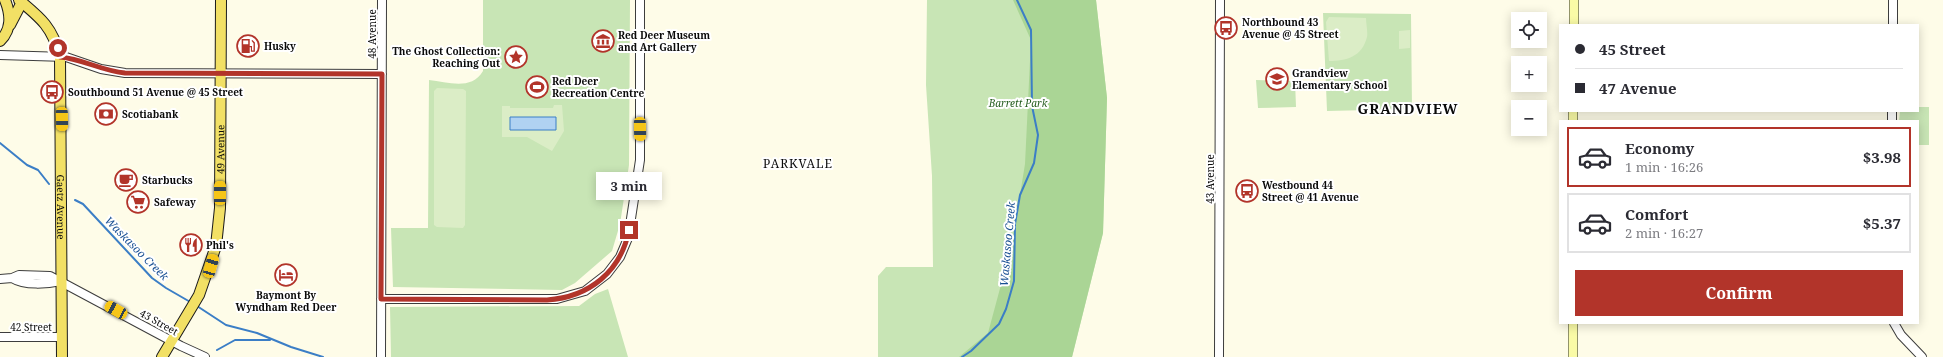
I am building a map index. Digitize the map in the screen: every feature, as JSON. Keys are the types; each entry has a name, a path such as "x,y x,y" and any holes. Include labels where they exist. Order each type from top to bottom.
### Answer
{"main road":[{"path":"5,0 9,13 9,28"},
{"name":"49 Avenue","path":"162,357 199,295 216,246 220,222 221,0"},
{"path":"1574,0 1574,24"},
{"path":"0,41 9,28 20,1"},
{"name":"Gaetz Avenue","path":"20,1 49,27 55,39 60,57 62,357"},
{"path":"1573,324 1573,357"}],"street":[{"name":"48 Avenue","path":"381,357 382,0"},
{"path":"381,299 557,299 586,291 607,274 620,257 628,238 640,160 640,0"},
{"name":"43 Avenue","path":"1219,357 1220,0"},
{"path":"1893,0 1893,24"},
{"path":"0,55 77,59 94,67 116,72 382,74"},
{"name":"43 Street","path":"0,278 12,278 19,275 44,275 62,281 172,341 205,357"},
{"path":"1895,324 1901,335 1922,357"},
{"name":"42 Street","path":"0,337 62,337"}],"green space":[{"path":"483,0 630,0 629,165 620,224 612,251 575,283 562,290 393,287 391,228 428,228 429,80 459,84 466,83 478,77 483,71"},
{"name":"Barrett Park","path":"927,0 1096,0 1107,98 1103,233 1072,357 878,357 878,276 886,267 933,267 932,176 926,85"},
{"path":"1013,0 1096,0 1107,98 1103,233 1072,357 959,357 988,333 1012,244 1025,164 1031,40"},
{"path":"1323,13 1411,14 1412,109 1327,111"},
{"path":"1329,17 1366,18 1367,37 1365,44 1357,53 1347,59 1329,61 1326,22"},
{"path":"1410,30 1410,48 1399,49 1399,31"},
{"path":"1256,80 1295,81 1296,107 1258,108"},
{"path":"437,88 463,89 466,91 465,225 463,228 437,227 434,225 434,91"},
{"path":"554,105 562,105 564,131 552,151 527,137 502,137 502,106 510,106 510,108 553,108"},
{"path":"1919,107 1929,107 1929,145 1919,145 1919,120 1899,120 1900,112 1919,112"},
{"path":"608,289 628,357 391,357 390,307 579,306 595,294"}],"water":[{"path":"510,117 556,117 556,130 510,130"}],"waterway":[{"name":"Waskasoo Creek","path":"962,357 971,351 999,324 1006,309 1014,281 1015,224 1020,195 1034,163 1038,135 1032,106 1031,30 1017,0"},
{"name":"Waskasoo Creek","path":"0,143 27,165 38,170 49,184"},
{"name":"Waskasoo Creek","path":"75,200 83,204 152,278 192,303"},
{"name":"Waskasoo Creek","path":"197,306 226,325 257,333 291,347 323,357"},
{"path":"217,350 235,340 270,340"}],"place":[{"name":"Northbound 43 Avenue @ 45 Street","path":"1226,28"},
{"name":"Red Deer Museum and Art Gallery","path":"603,41"},
{"name":"Husky","path":"248,46"},
{"name":"The Ghost Collection: Reaching Out","path":"516,57"},
{"name":"Grandview Elementary School","path":"1277,79"},
{"name":"Red Deer Recreation Centre","path":"537,87"},
{"name":"Southbound 51 Avenue @ 45 Street","path":"52,92"},
{"name":"Scotiabank","path":"106,114"},
{"name":"Starbucks","path":"126,180"},
{"name":"Westbound 44 Street @ 41 Avenue","path":"1247,191"},
{"name":"Safeway","path":"138,202"},
{"name":"Phil's","path":"191,245"},
{"name":"Baymont By Wyndham Red Deer","path":"286,275"}],"district":[{"name":"GRANDVIEW","path":"1408,108"},
{"name":"PARKVALE","path":"798,163"}],"route":[{"path":"58,48 60,57 77,59 94,67 125,73 382,74 381,299 547,300 566,298 586,291 597,284 607,274 617,263 624,250 629,230"}]}
